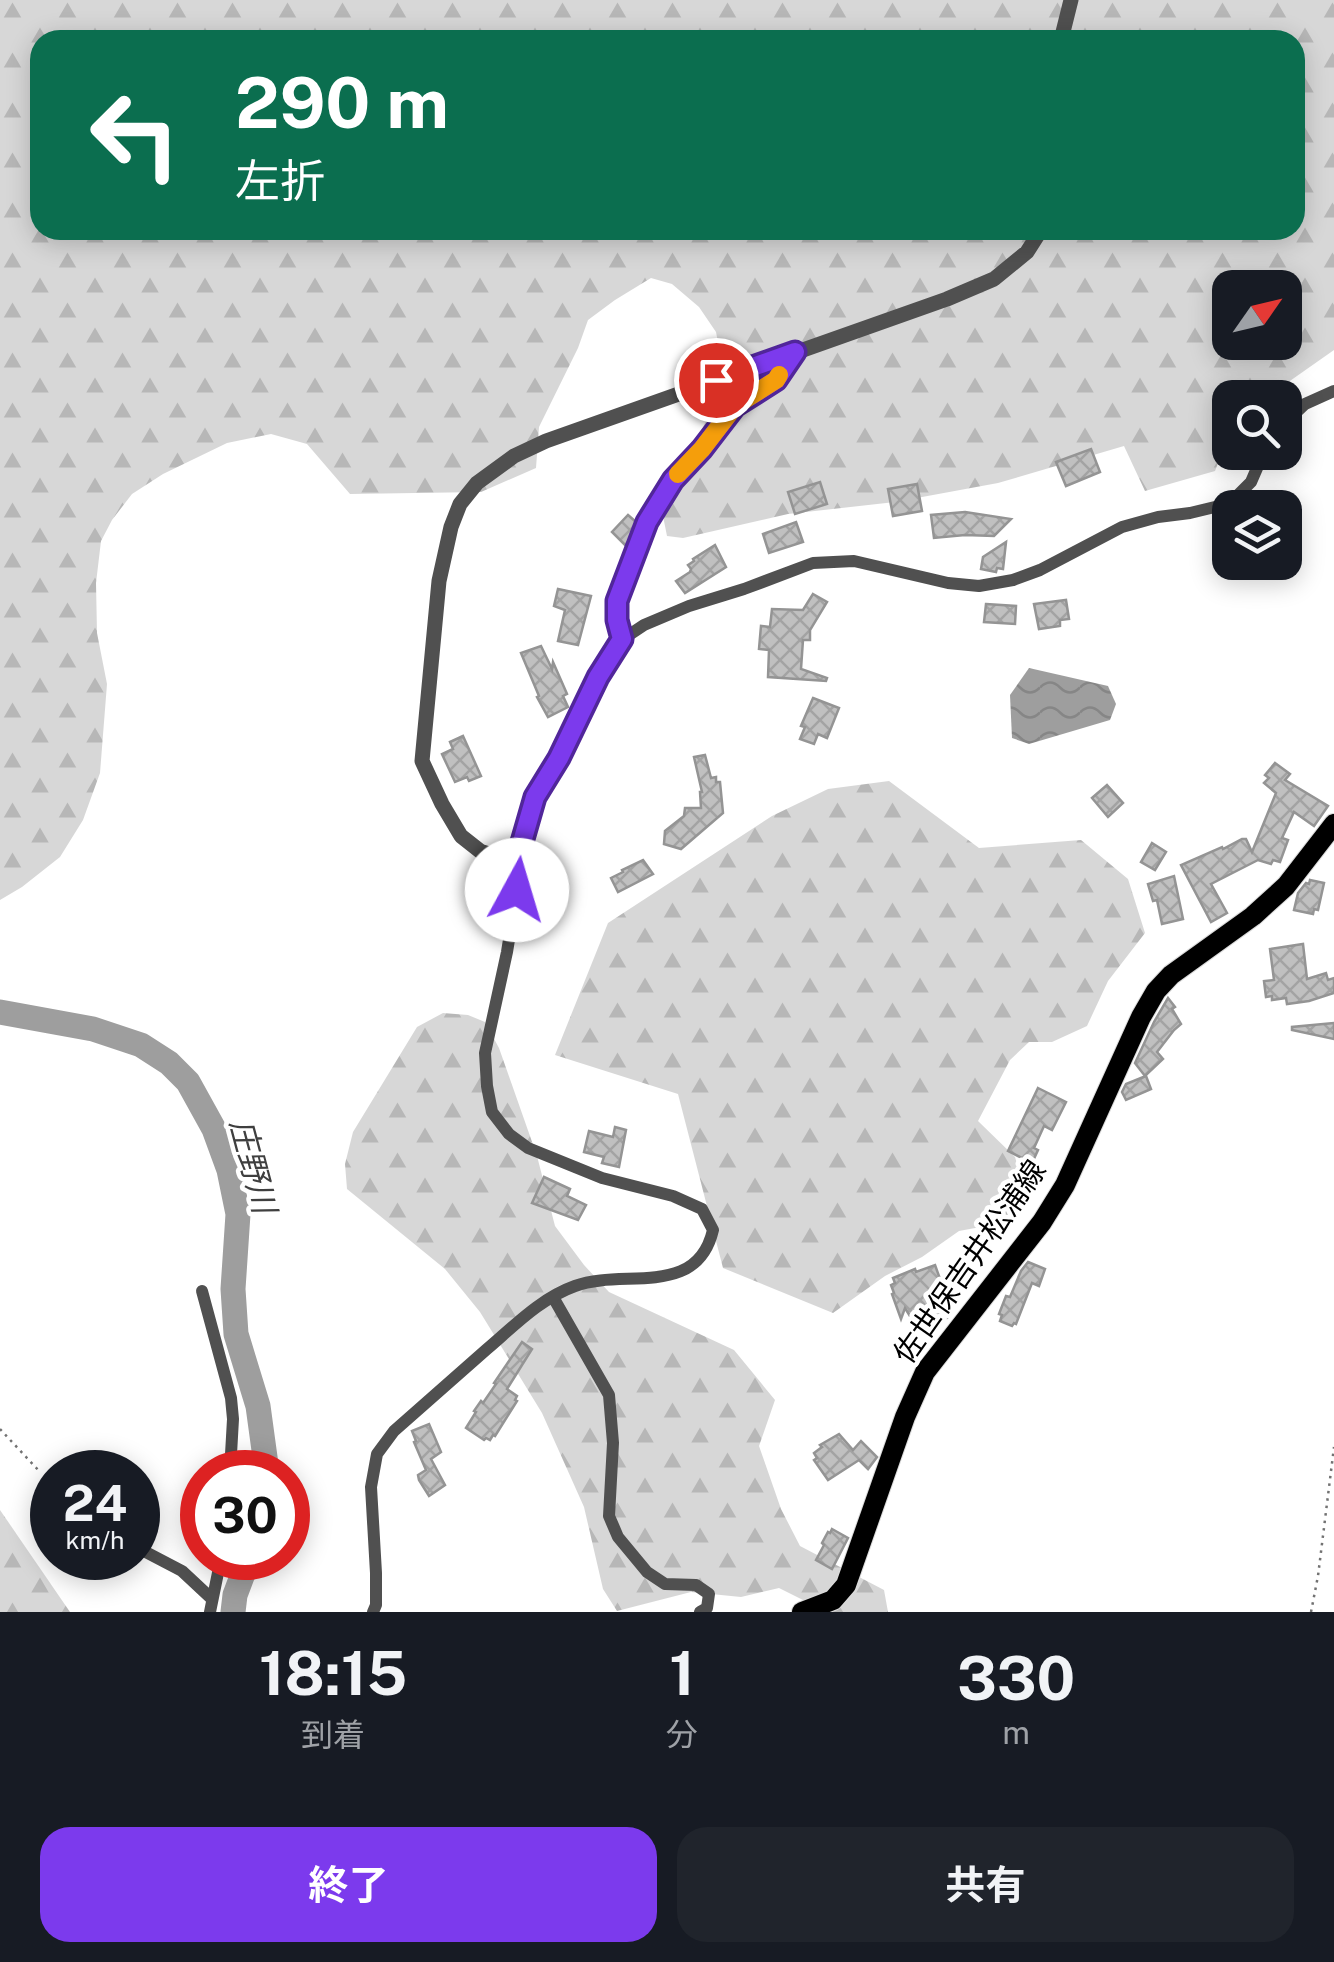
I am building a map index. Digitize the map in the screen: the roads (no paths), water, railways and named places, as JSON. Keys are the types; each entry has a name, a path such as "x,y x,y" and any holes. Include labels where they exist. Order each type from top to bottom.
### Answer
{"main road":[{"name":"佐世保吉井松浦線","path":"802,1612 833,1600 846,1585 924,1372 1042,1222 1065,1185 1156,991 1171,975 1253,916 1286,886 1334,824"}],"street":[{"path":"1064,30 1071,0"},
{"path":"516,863 480,851 460,836 422,762 439,581 451,527 460,504 477,483 530,449 947,299 994,278 1027,252 1035,240"},
{"path":"622,639 617,601 647,522 673,480 735,406 776,380 795,352"},
{"path":"1302,407 1334,390"},
{"path":"373,1612 376,1573 371,1487 377,1454 394,1432 526,1315 553,1297 588,1282 672,1276 692,1265 709,1248 713,1230 702,1209 673,1196 602,1178 528,1148 492,1112 487,1086 485,1053 507,952 517,890 516,863 535,797 622,639 689,606 813,562 854,561 948,584 980,586 1014,580 1122,528 1219,506 1234,499 1251,482 1256,470"},
{"path":"202,1291 231,1398 231,1450"},
{"path":"553,1297 609,1394 613,1443 609,1516 618,1537 647,1572 665,1584 696,1586 709,1594 708,1608 700,1612"},
{"path":"160,1559 182,1570 212,1606"},
{"path":"212,1606 217,1580"}],"water":[{"path":"1029,668 1108,686 1116,704 1110,720 1029,744 1012,738 1010,695"}],"waterway":[{"name":"庄野川","path":"0,1012 93,1029 141,1045 169,1063 188,1082 214,1129 229,1170 238,1214 233,1289 236,1334 258,1406 264,1450"},
{"name":"庄野川","path":"233,1612 241,1580"}]}
